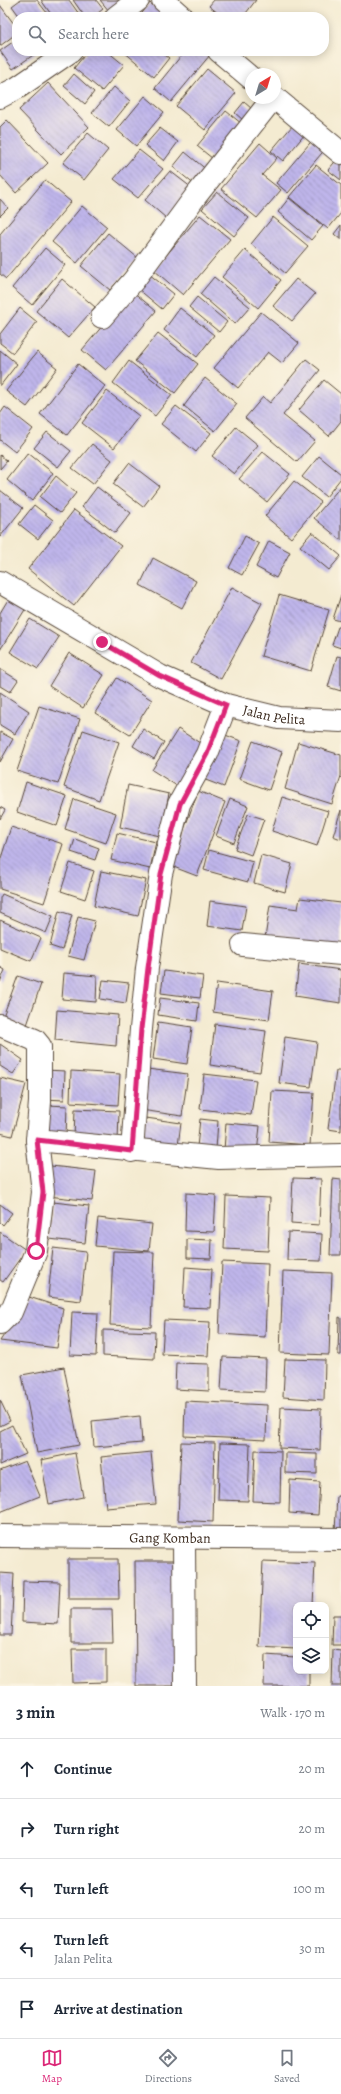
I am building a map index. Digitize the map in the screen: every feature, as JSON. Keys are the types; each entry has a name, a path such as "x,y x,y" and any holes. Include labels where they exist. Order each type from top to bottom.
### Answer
{"street":[{"path":"122,12 138,0"},
{"path":"163,0 176,12"},
{"path":"0,97 17,88 64,56"},
{"path":"225,56 245,73"},
{"path":"102,317 134,280 195,197 269,104"},
{"path":"281,104 341,153"},
{"name":"Jalan Pelita","path":"0,582 160,676 226,705 279,718 341,721"},
{"path":"132,1151 145,991 161,874 180,804 207,754 226,705"},
{"path":"244,945 341,954"},
{"path":"0,1025 38,1042 40,1102 37,1140 43,1192 36,1251 11,1312 0,1323"},
{"path":"37,1140 132,1151 219,1158 341,1155"},
{"name":"Gang Komban","path":"0,1536 132,1536 184,1539 341,1539"},
{"path":"184,1539 185,1686"}],"building":[{"path":"20,0 37,0 46,12 16,12 12,6"},
{"path":"41,0 69,0 78,12 49,12"},
{"path":"73,0 96,0 103,9 99,12 81,12"},
{"path":"100,0 124,0 109,11"},
{"path":"214,0 256,0 247,12 217,12 209,6"},
{"path":"150,3 161,12 143,12"},
{"path":"0,5 12,21 12,37 0,46"},
{"path":"12,43 12,56 32,56 13,69 0,51"},
{"path":"84,56 113,56 124,65 102,91 74,68"},
{"path":"129,56 166,56 169,58 154,77"},
{"path":"181,56 209,56 171,102 155,88"},
{"path":"207,69 236,93 205,130 176,106"},
{"path":"74,74 94,92 85,104 64,86"},
{"path":"48,83 89,127 61,154 19,110"},
{"path":"114,87 130,101 109,127 92,113"},
{"path":"145,96 164,112 136,146 117,130"},
{"path":"244,102 259,115 250,126 235,113"},
{"path":"226,111 247,128 218,163 197,146"},
{"path":"298,119 309,129 283,161 271,151"},
{"path":"7,120 48,163 16,193 0,175 0,127"},
{"path":"160,128 178,142 164,161 145,145"},
{"path":"88,133 108,150 84,180 63,163"},
{"path":"315,137 327,147 288,193 276,183"},
{"path":"260,143 277,158 262,175 281,190 257,218 221,189"},
{"path":"139,150 163,169 138,198 114,179"},
{"path":"185,152 208,171 196,186 173,167"},
{"path":"340,156 341,157 341,180 328,170"},
{"path":"316,165 341,185 341,213 328,229 289,197"},
{"path":"170,171 192,188 166,218 145,200"},
{"path":"45,180 71,202 6,279 0,274 0,234"},
{"path":"217,192 249,218 234,236 202,209"},
{"path":"289,198 323,226 311,240 278,212"},
{"path":"0,199 8,208 0,216"},
{"path":"82,206 107,227 77,263 52,242"},
{"path":"200,215 230,239 183,295 154,270"},
{"path":"273,217 308,246 285,273 251,244"},
{"path":"341,225 341,240 334,234"},
{"path":"108,233 138,258 110,290 81,266"},
{"path":"45,248 65,265 32,305 12,288"},
{"path":"245,250 281,280 258,308 222,277"},
{"path":"149,274 174,294 162,309 137,288"},
{"path":"214,277 250,307 235,324 200,294"},
{"path":"62,279 95,307 68,338 36,311"},
{"path":"296,279 315,294 292,321 273,306"},
{"path":"132,291 156,311 106,370 82,350"},
{"path":"197,297 227,322 219,332 189,307"},
{"path":"20,308 37,322 13,353 0,343 0,334"},
{"path":"180,308 214,335 197,357 164,330"},
{"path":"261,312 299,343 282,363 268,352 238,388 214,368"},
{"path":"158,333 198,364 175,393 135,361"},
{"path":"0,350 17,364 0,386"},
{"path":"37,352 57,368 27,407 6,391"},
{"path":"306,359 320,370 283,415 315,441 297,462 245,418 263,397 270,403"},
{"path":"129,361 172,395 155,416 113,383"},
{"path":"78,364 105,386 67,435 40,414"},
{"path":"205,378 237,404 215,431 184,406"},
{"path":"324,380 341,394 341,421 329,436 299,410"},
{"path":"107,391 139,416 114,448 82,423"},
{"path":"176,406 211,433 196,452 161,424"},
{"path":"5,407 33,429 15,452 0,440 0,414"},
{"path":"236,427 258,445 234,474 212,456"},
{"path":"47,432 71,451 58,467 34,448"},
{"path":"92,444 112,460 93,484 72,468"},
{"path":"263,452 290,474 267,502 239,479"},
{"path":"28,453 53,473 32,501 7,480"},
{"path":"0,455 7,461 0,469"},
{"path":"319,456 341,474 341,478 326,497 302,477"},
{"path":"129,463 159,486 143,507 113,484"},
{"path":"56,476 76,493 60,513 40,497"},
{"path":"294,481 321,502 291,538 265,516"},
{"path":"341,486 341,540 314,518"},
{"path":"97,487 131,513 115,533 82,507"},
{"path":"0,490 23,508 0,537"},
{"path":"34,505 53,520 38,539 19,524"},
{"path":"74,510 121,546 74,606 28,569"},
{"path":"312,532 341,556 329,570 300,546"},
{"path":"245,536 259,544 242,575 229,568"},
{"path":"269,541 290,552 276,578 256,567"},
{"path":"153,558 196,581 182,608 140,585"},
{"path":"232,587 262,603 221,679 191,663"},
{"path":"279,595 329,610 311,671 261,656"},
{"path":"341,595 341,621 333,619"},
{"path":"9,598 26,608 0,650 0,613"},
{"path":"30,619 59,637 38,669 10,652"},
{"path":"338,627 341,627 341,648 332,645"},
{"path":"69,653 104,675 83,708 49,686"},
{"path":"337,656 341,657 341,691 328,687"},
{"path":"0,669 18,680 10,692 0,686"},
{"path":"117,678 152,700 130,735 95,713"},
{"path":"0,692 29,711 15,734 0,725"},
{"path":"39,706 80,719 58,784 17,771"},
{"path":"143,729 164,742 154,759 133,746"},
{"path":"178,729 203,745 177,786 152,770"},
{"path":"83,730 119,742 99,800 64,787"},
{"path":"0,732 13,739 0,762"},
{"path":"220,733 241,741 224,787 203,779"},
{"path":"253,741 282,752 269,790 239,779"},
{"path":"298,742 341,755 341,776 332,804 285,789"},
{"path":"26,782 67,796 57,826 17,812"},
{"path":"128,785 169,794 160,836 120,827"},
{"path":"198,791 225,802 197,876 171,866"},
{"path":"282,797 328,811 317,846 272,831"},
{"path":"74,799 116,813 106,843 65,829"},
{"path":"230,799 248,806 234,843 216,836"},
{"path":"0,807 5,810 0,819"},
{"path":"341,810 341,839 333,836"},
{"path":"248,814 264,819 251,855 235,849"},
{"path":"11,827 63,844 44,903 0,889 0,861"},
{"path":"117,833 156,842 150,869 111,860"},
{"path":"75,839 99,848 95,860 71,852"},
{"path":"209,850 253,862 248,882 204,870"},
{"path":"261,855 292,864 285,892 254,883"},
{"path":"70,863 94,871 85,899 61,891"},
{"path":"101,871 146,880 138,916 94,906"},
{"path":"2,894 53,916 46,933 0,913 0,898"},
{"path":"300,898 341,903 341,948 265,938 270,905 298,909"},
{"path":"210,901 246,906 242,931 207,926"},
{"path":"59,911 72,915 62,950 50,946"},
{"path":"78,917 95,921 84,960 68,956"},
{"path":"0,920 41,938 31,961 0,948"},
{"path":"299,964 341,970 341,1003 295,996"},
{"path":"0,967 5,970 0,982"},
{"path":"164,971 203,976 200,998 161,993"},
{"path":"64,973 97,976 96,1002 62,999"},
{"path":"18,976 41,984 26,1028 2,1019"},
{"path":"103,980 129,983 126,1003 100,999"},
{"path":"217,983 273,991 269,1020 213,1012"},
{"path":"160,998 199,1003 197,1021 158,1015"},
{"path":"57,1010 118,1015 116,1046 55,1040"},
{"path":"158,1022 192,1027 187,1064 153,1059"},
{"path":"215,1024 266,1031 260,1072 210,1065"},
{"path":"285,1037 317,1042 311,1087 279,1083"},
{"path":"0,1044 23,1060 13,1074 0,1066"},
{"path":"147,1069 188,1074 182,1116 141,1110"},
{"path":"45,1070 65,1071 64,1100 44,1099"},
{"path":"71,1071 120,1074 118,1105 70,1102"},
{"path":"336,1071 341,1071 341,1131 328,1129"},
{"path":"204,1074 256,1080 251,1115 200,1109"},
{"path":"0,1078 26,1084 12,1136 0,1133"},
{"path":"272,1091 314,1093 310,1145 269,1142"},
{"path":"48,1105 67,1106 66,1136 47,1135"},
{"path":"75,1109 119,1111 118,1142 74,1140"},
{"path":"146,1118 181,1123 177,1153 142,1148"},
{"path":"200,1119 218,1121 216,1149 197,1147"},
{"path":"226,1123 260,1126 257,1153 224,1150"},
{"path":"51,1166 96,1171 92,1201 48,1196"},
{"path":"293,1178 321,1179 319,1225 291,1223"},
{"path":"333,1179 341,1180 341,1255 330,1255"},
{"path":"186,1193 216,1195 214,1232 185,1231"},
{"path":"226,1196 270,1198 268,1251 224,1249"},
{"path":"53,1202 89,1206 85,1243 49,1239"},
{"path":"0,1204 12,1213 3,1225 0,1222"},
{"path":"98,1218 152,1224 149,1251 95,1246"},
{"path":"0,1232 26,1250 3,1282 0,1280"},
{"path":"288,1232 322,1234 321,1261 287,1260"},
{"path":"187,1239 212,1240 211,1259 187,1258"},
{"path":"53,1248 86,1252 81,1301 48,1297"},
{"path":"113,1251 154,1252 151,1327 110,1325"},
{"path":"222,1262 268,1264 265,1337 219,1334"},
{"path":"185,1267 212,1269 210,1308 183,1307"},
{"path":"283,1271 332,1273 329,1355 280,1353"},
{"path":"29,1297 63,1308 57,1348 0,1341"},
{"path":"72,1312 98,1313 96,1356 70,1355"},
{"path":"339,1317 341,1318 341,1355 338,1355"},
{"path":"164,1320 210,1322 208,1356 162,1354"},
{"path":"103,1330 155,1332 154,1359 103,1356"},
{"path":"223,1357 266,1359 265,1392 221,1390"},
{"path":"285,1359 325,1360 324,1400 283,1397"},
{"path":"176,1363 209,1364 209,1391 175,1389"},
{"path":"64,1367 79,1445 37,1453 22,1375"},
{"path":"0,1400 10,1421 0,1426"},
{"path":"185,1401 267,1405 266,1440 184,1436"},
{"path":"281,1407 321,1409 320,1450 279,1448"},
{"path":"140,1416 142,1443 94,1447 92,1421"},
{"path":"12,1425 26,1454 0,1465 0,1431"},
{"path":"181,1442 215,1443 213,1522 178,1520"},
{"path":"220,1443 250,1444 248,1501 218,1500"},
{"path":"255,1450 281,1451 280,1502 253,1501"},
{"path":"151,1452 156,1504 106,1508 101,1457"},
{"path":"75,1453 83,1497 49,1504 41,1460"},
{"path":"285,1453 317,1454 317,1474 285,1473"},
{"path":"25,1461 40,1496 0,1512 0,1471"},
{"path":"290,1480 320,1482 318,1515 289,1513"},
{"path":"337,1496 341,1496 341,1531 335,1531"},
{"path":"68,1559 118,1559 119,1599 68,1599"},
{"path":"135,1561 178,1561 179,1686 136,1686"},
{"path":"263,1561 315,1563 313,1602 293,1602 293,1649 259,1647"},
{"path":"0,1573 14,1574 11,1635 0,1635"},
{"path":"23,1581 60,1582 58,1624 22,1622"},
{"path":"71,1609 112,1609 113,1643 71,1643"},
{"path":"333,1615 341,1615 341,1645 332,1645"},
{"path":"72,1649 106,1649 106,1682 73,1683"},
{"path":"333,1650 341,1651 341,1686 332,1686"},
{"path":"265,1655 293,1657 293,1674 309,1674 309,1686 264,1686"}],"route":[{"path":"36,1251 43,1192 37,1140 132,1151 141,1029 161,874 180,804 207,754 226,705 160,676 102,642"}]}
